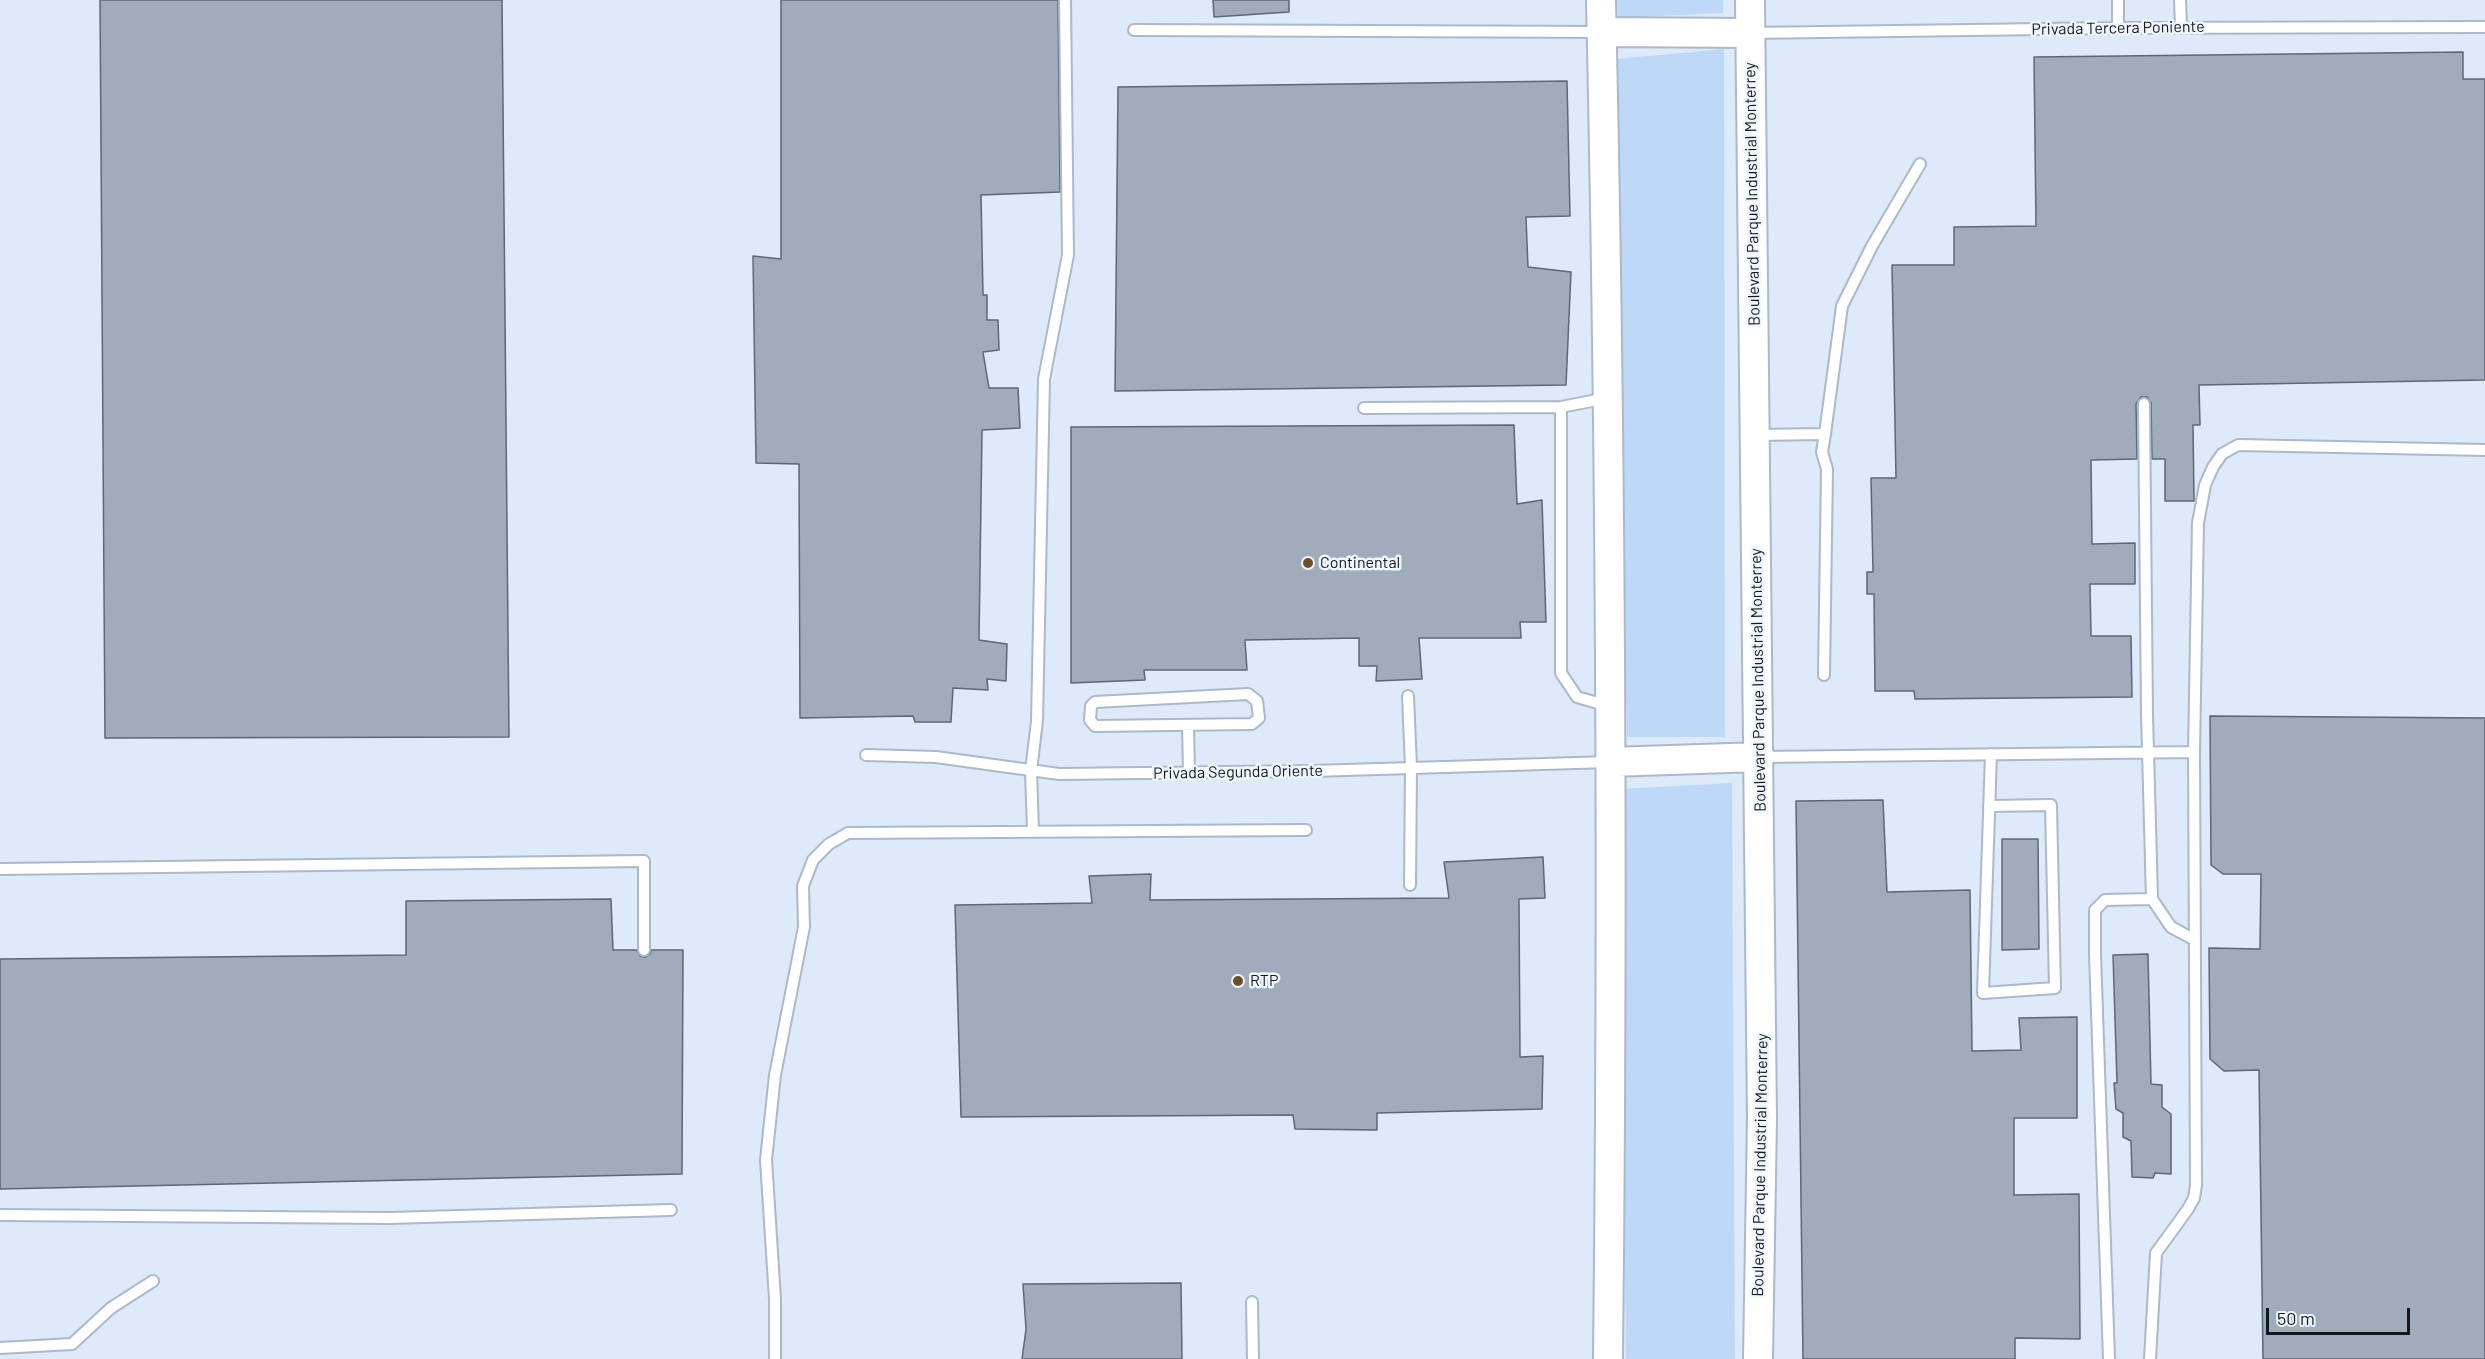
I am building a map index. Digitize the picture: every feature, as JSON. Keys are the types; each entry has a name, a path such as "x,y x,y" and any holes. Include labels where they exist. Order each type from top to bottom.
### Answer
{"street":[{"path":"1601,0 1608,398 1612,1001 1608,1359"},
{"name":"Boulevard Parque Industrial Monterrey","path":"1750,0 1760,757 1762,1118 1758,1359"},
{"path":"1602,32 1750,33"},
{"path":"1610,762 1760,757"}],"lane":[{"path":"1033,832 1031,771 1037,721 1044,379 1068,255 1065,0"},
{"path":"2118,0 2118,28"},
{"path":"2180,0 2181,27"},
{"name":"Privada Tercera Poniente","path":"1750,33 2181,27 2485,27"},
{"path":"1134,30 1602,32"},
{"path":"1824,675 1827,469 1822,452 1842,306 1872,246 1920,164"},
{"path":"1364,408 1561,407 1608,398"},
{"path":"2144,404 2152,899 2171,927 2195,940"},
{"path":"1561,407 1561,673 1576,697 1610,707"},
{"path":"1755,435 1825,434"},
{"path":"2150,1359 2156,1253 2188,1209 2194,1198 2196,1185 2194,752 2198,523 2205,485 2222,454 2238,445 2485,450"},
{"path":"1248,694 1257,701 1259,718 1252,724 1188,725 1095,726 1090,720 1091,706 1095,702 1248,694"},
{"path":"1408,696 1411,767 1410,885"},
{"path":"1188,725 1189,773"},
{"path":"1760,757 2194,752"},
{"path":"1989,806 2051,805 2055,988 1983,993 1989,806 1991,754"},
{"name":"Privada Segunda Oriente","path":"866,755 936,757 1059,774 1189,773 1610,762"},
{"path":"775,1359 775,1299 766,1160 775,1075 804,927 803,886 813,860 829,844 848,833 1306,830"},
{"path":"0,869 644,861 644,950"},
{"path":"2109,1359 2095,910 2105,900 2152,899"},
{"path":"0,1215 389,1218 671,1210"},
{"path":"0,1348 72,1344 111,1308 153,1281"},
{"path":"1252,1302 1253,1359"}],"shaded area":[{"path":"1617,0 1723,0 1723,13 1618,18"},
{"path":"1724,49 1725,737 1627,737 1615,59"},
{"path":"1732,783 1735,1359 1626,1359 1619,789"}],"building":[{"path":"100,0 502,0 509,737 105,738"},
{"path":"781,0 1058,0 1060,192 981,195 983,295 987,295 987,320 998,320 999,350 983,352 989,388 1018,388 1020,428 982,430 979,640 1007,644 1006,681 987,679 988,690 953,688 951,722 915,722 913,716 800,718 799,464 756,463 753,256 781,259"},
{"path":"1213,0 1289,0 1289,12 1214,17"},
{"path":"2463,52 2463,79 2485,79 2485,380 2199,385 2200,425 2193,425 2194,501 2165,501 2165,459 2152,459 2151,403 2147,397 2141,397 2136,404 2137,459 2091,460 2092,544 2135,543 2135,584 2090,584 2091,636 2131,636 2132,697 1915,699 1914,691 1875,691 1874,594 1867,594 1867,572 1873,572 1871,478 1896,478 1892,265 1954,265 1954,227 2036,226 2034,57"},
{"path":"1567,81 1570,216 1526,217 1528,267 1571,272 1566,385 1115,391 1118,87"},
{"name":"Continental","path":"1514,425 1517,504 1542,500 1546,622 1520,622 1521,638 1419,638 1422,679 1376,681 1377,666 1359,666 1359,638 1245,640 1247,670 1144,670 1145,680 1071,683 1071,427"},
{"path":"2210,716 2485,718 2485,1359 2263,1359 2259,1070 2224,1071 2210,1059 2209,948 2260,949 2261,874 2223,874 2211,865"},
{"path":"1883,800 1887,892 1970,890 1972,1051 2021,1050 2019,1018 2077,1017 2077,1118 2014,1118 2014,1195 2079,1194 2080,1339 2015,1338 2015,1359 1803,1359 1796,801"},
{"path":"2002,839 2038,839 2039,949 2002,950"},
{"name":"RTP","path":"1543,857 1545,898 1519,899 1520,1057 1543,1056 1542,1109 1377,1113 1377,1130 1295,1129 1293,1115 961,1117 955,905 1092,903 1089,876 1151,874 1150,900 1449,898 1444,862"},
{"path":"611,899 613,950 637,950 640,956 645,957 650,954 651,950 683,950 682,1174 0,1189 0,959 406,955 406,901"},
{"path":"2148,954 2151,1084 2162,1085 2162,1107 2171,1114 2171,1174 2155,1173 2153,1178 2132,1177 2131,1141 2123,1137 2123,1113 2116,1109 2114,1083 2117,1083 2113,955"},
{"path":"1181,1283 1182,1359 1022,1359 1026,1329 1023,1284"}],"place":[{"name":"Continental","path":"1308,563"},
{"name":"RTP","path":"1238,981"}]}
